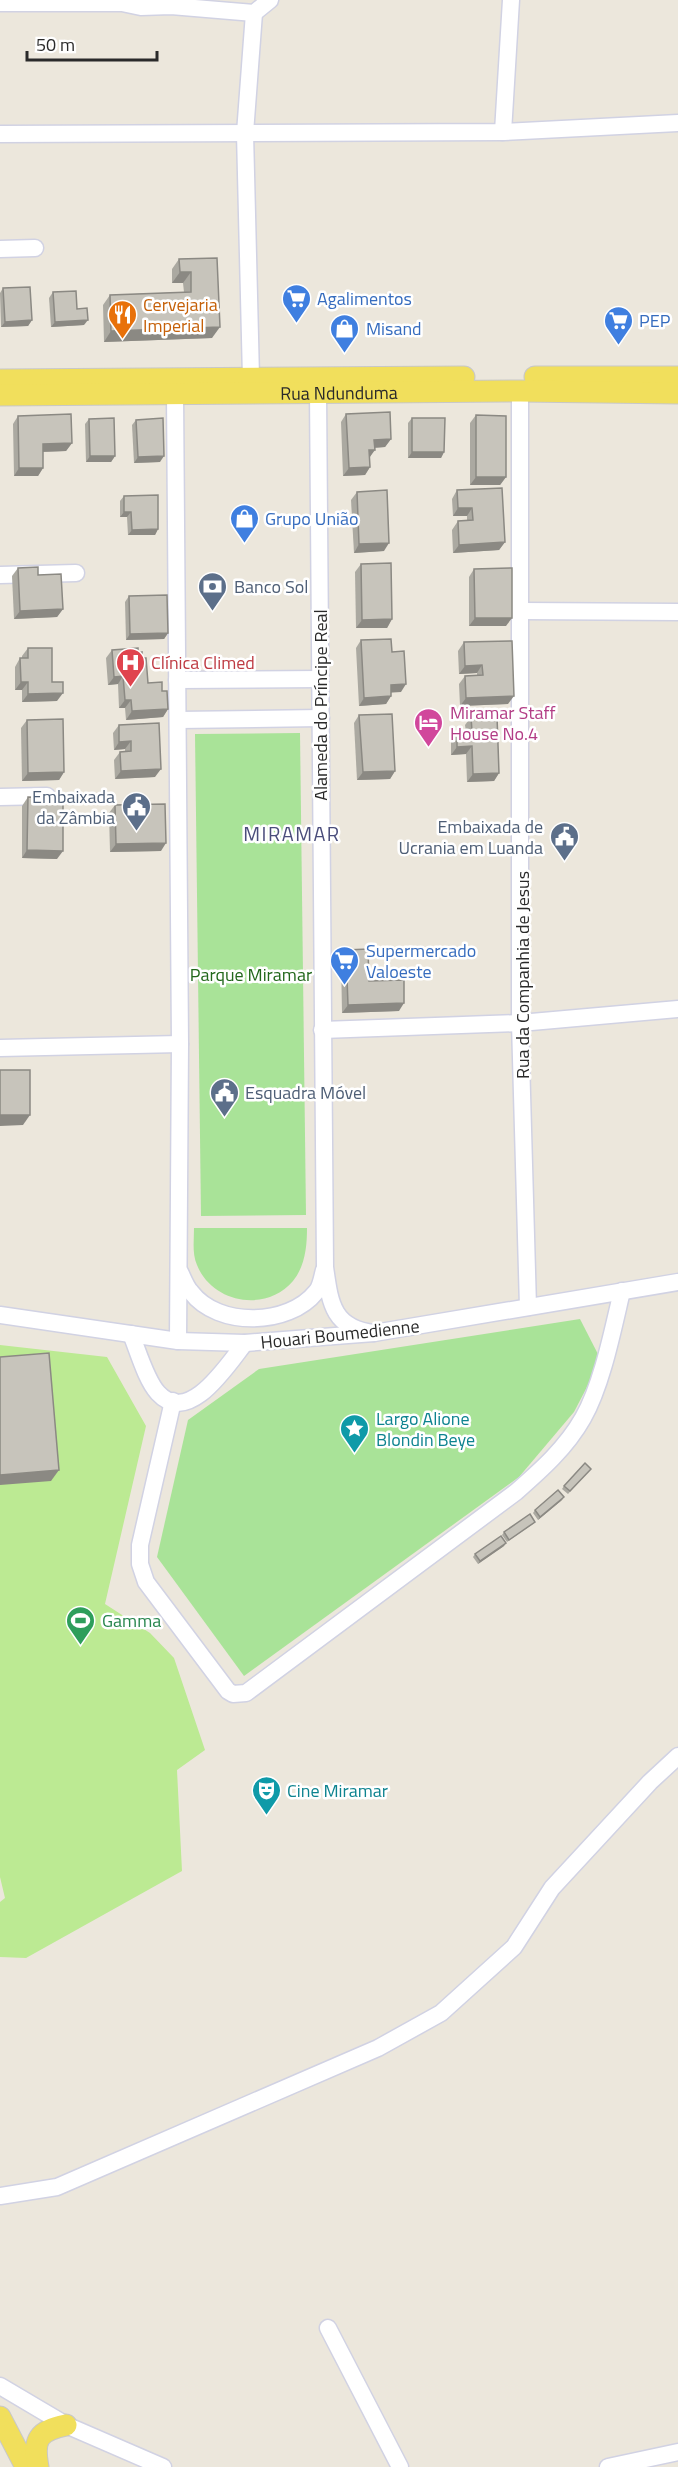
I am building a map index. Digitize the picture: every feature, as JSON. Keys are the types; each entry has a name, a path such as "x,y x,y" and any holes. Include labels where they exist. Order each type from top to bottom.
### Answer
{"main road":[{"name":"Rua Ndunduma","path":"0,380 678,377"},
{"name":"Rua Ndunduma","path":"0,395 520,391 678,393"},
{"path":"0,2417 26,2467"},
{"path":"38,2467 36,2444 40,2436 50,2429 66,2425"}],"street":[{"path":"0,3 120,2 141,7 171,6 254,13 270,0"},
{"path":"502,0 511,0 503,132"},
{"path":"251,378 244,133 254,13"},
{"path":"0,134 503,132 678,123"},
{"path":"0,249 35,248"},
{"path":"175,394 200,378"},
{"path":"288,378 318,392"},
{"name":"Rua da Companhia de Jesus","path":"520,391 522,611 520,1023 528,1307"},
{"name":"Alameda do Príncipe Real","path":"318,392 325,1267 331,1305 345,1323 360,1331 374,1333"},
{"name":"Alameda do Príncipe Real","path":"175,394 180,1044 178,1341"},
{"path":"0,575 76,573"},
{"path":"522,611 678,612"},
{"path":"177,680 320,679"},
{"path":"178,720 321,718"},
{"path":"0,797 47,796"},
{"path":"322,1030 520,1023 678,1009"},
{"path":"0,1048 180,1044"},
{"name":"Alameda do Príncipe Real","path":"178,1268 191,1293 210,1308 234,1317 258,1318 279,1315 300,1307 318,1291 325,1267"},
{"name":"Houari Boumedienne","path":"0,1315 178,1341 245,1343 374,1333 678,1282"},
{"path":"173,1401 140,1545 140,1564 146,1582 228,1690 233,1694 246,1693 516,1492 546,1466 569,1439 584,1416 608,1348 622,1291"},
{"path":"131,1334 158,1394 173,1401 188,1402 204,1392 245,1343"},
{"path":"0,2196 57,2187 378,2048 441,2013 514,1947 552,1888 650,1782 678,1756"},
{"path":"328,2328 400,2467"},
{"path":"0,2386 66,2425 163,2467"},
{"path":"608,2467 678,2452"}],"green space":[{"name":"Parque Miramar","path":"300,733 306,1215 201,1216 195,734"},
{"path":"194,1228 307,1228 303,1263 293,1281 282,1291 269,1297 255,1300 227,1295 204,1278 195,1261"},
{"path":"580,1319 601,1360 574,1412 519,1477 244,1676 157,1557 188,1420 259,1369"},
{"name":"Gamma","path":"0,1345 107,1357 146,1426 105,1604 150,1633 174,1658 205,1750 177,1770 182,1871 26,1958 0,1957 0,1902 5,1898 0,1877"}],"building":[{"path":"217,258 220,327 111,331 110,295 191,292 191,272 180,272 179,259"},
{"path":"30,287 32,320 5,322 3,288"},
{"path":"76,291 77,309 87,308 88,320 55,322 53,292"},
{"path":"390,412 391,439 374,440 375,450 369,450 370,467 349,468 346,414"},
{"path":"71,414 72,443 43,444 43,468 19,468 18,416"},
{"path":"476,415 506,416 506,477 476,477"},
{"path":"114,418 115,456 90,456 89,419"},
{"path":"163,418 164,456 138,457 136,420"},
{"path":"412,418 445,418 444,452 412,452"},
{"path":"502,488 505,542 459,545 458,521 473,520 472,508 458,508 457,490"},
{"path":"387,490 389,543 359,544 357,492"},
{"path":"158,495 158,529 132,530 131,512 124,512 124,496"},
{"path":"391,563 392,619 362,620 361,564"},
{"path":"38,567 38,575 61,574 63,609 20,611 18,568"},
{"path":"512,568 512,618 475,618 474,569"},
{"path":"167,595 168,633 130,634 129,596"},
{"path":"391,639 392,652 404,651 406,684 391,685 391,696 364,698 361,640"},
{"path":"512,641 514,696 466,698 465,676 483,675 482,665 465,666 464,642"},
{"path":"28,648 52,648 52,682 63,682 63,693 28,694 28,682 21,682 20,658 28,658"},
{"name":"Clínica Climed","path":"138,648 138,653 142,652 142,658 146,658 148,683 162,682 162,691 167,691 168,709 132,711 131,700 125,700 123,676 114,677 112,650"},
{"path":"392,714 395,771 363,772 359,715"},
{"path":"497,716 499,773 473,774 472,746 457,747 457,732 472,731 471,717"},
{"path":"63,719 64,772 28,773 27,720"},
{"path":"159,723 161,769 121,771 120,752 131,751 131,741 119,742 119,725"},
{"path":"28,797 63,798 63,851 27,850"},
{"path":"165,804 166,843 116,844 115,805"},
{"path":"368,949 369,981 404,980 404,1003 348,1005 346,950"},
{"path":"0,1070 30,1070 30,1115 0,1115"},
{"path":"49,1353 59,1470 0,1475 0,1357"},
{"path":"585,1463 591,1469 570,1491 564,1486"},
{"path":"558,1490 564,1497 540,1517 535,1510"},
{"path":"530,1514 535,1522 509,1540 504,1532"},
{"path":"501,1536 506,1543 480,1561 475,1554"}],"place":[{"name":"Agalimentos","path":"296,324"},
{"name":"Cervejaria Imperial","path":"122,340"},
{"name":"PEP","path":"618,346"},
{"name":"Misand","path":"345,354"},
{"name":"Grupo União","path":"244,544"},
{"name":"Banco Sol","path":"213,612"},
{"name":"Clínica Climed","path":"130,688"},
{"name":"Miramar Staff House No.4","path":"429,748"},
{"name":"Embaixada da Zâmbia","path":"136,832"},
{"name":"Embaixada de Ucrania em Luanda","path":"564,862"},
{"name":"Supermercado Valoeste","path":"345,986"},
{"name":"Esquadra Móvel","path":"224,1118"},
{"name":"Largo Alione Blondin Beye","path":"355,1454"},
{"name":"Gamma","path":"81,1646"},
{"name":"Cine Miramar","path":"266,1816"}],"district":[{"name":"MIRAMAR","path":"292,833"}]}
